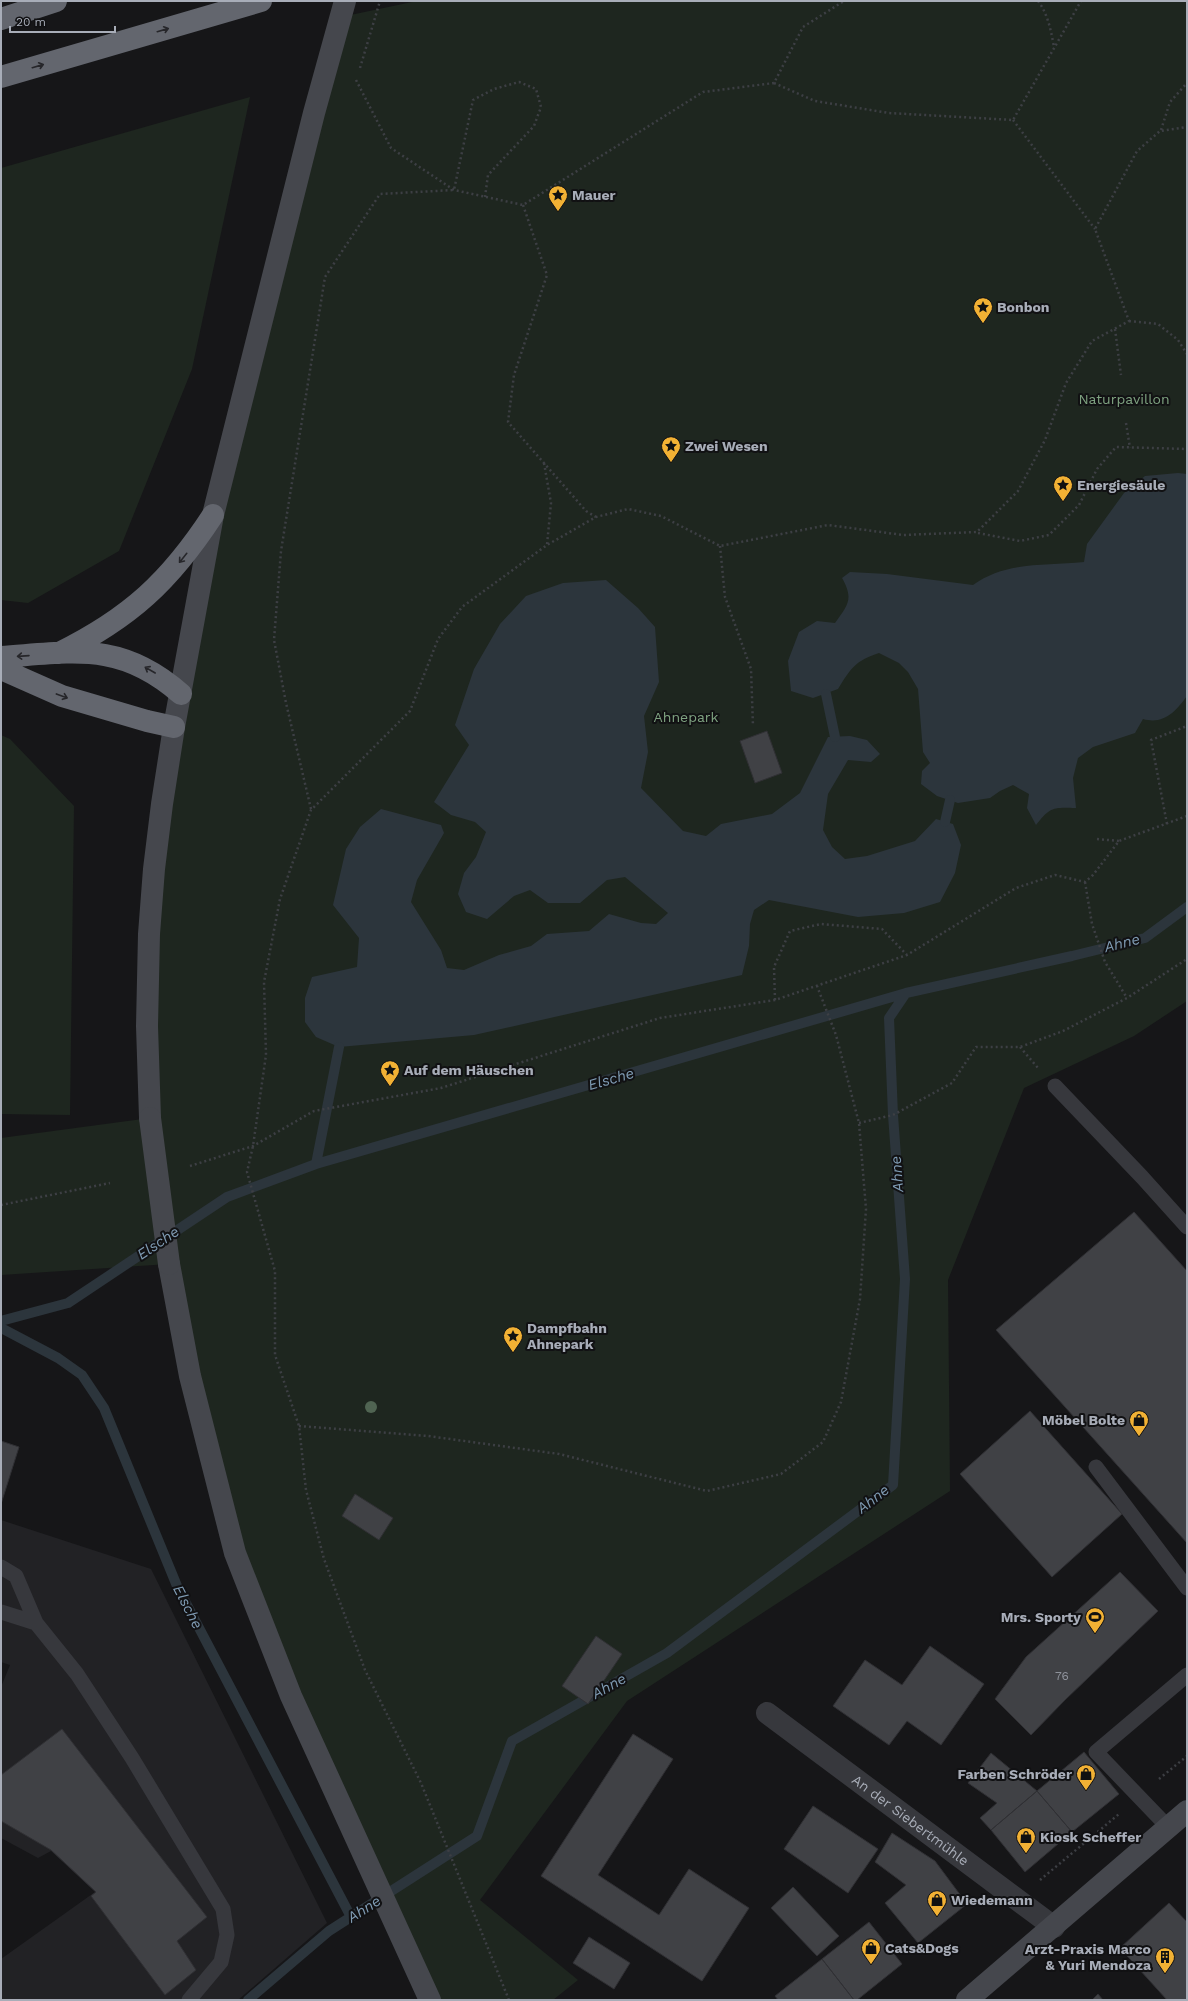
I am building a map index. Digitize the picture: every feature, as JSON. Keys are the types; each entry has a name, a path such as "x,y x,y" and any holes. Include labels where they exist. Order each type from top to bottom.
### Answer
{"highway":[{"path":"1,18 56,1"},
{"path":"1,77 261,1"},
{"path":"59,653 116,621 142,601 169,575 192,546 213,514"},
{"path":"1,657 84,652 109,654 133,662 156,674 180,694"},
{"path":"1,669 62,696 147,722 174,727"}],"main road":[{"path":"345,1 314,113 213,514 174,727 154,869 149,934 147,1026 150,1118 169,1264 190,1376 235,1553 291,1696 430,2000"},
{"path":"967,2000 1054,1927 1187,1811"}],"street":[{"name":"An der Siebertmühle","path":"767,1713 1054,1927"}],"lane":[{"path":"1055,1086 1142,1176 1187,1227"},
{"path":"1096,1467 1187,1588"},
{"path":"1,1567 16,1576 36,1623 77,1674 132,1758 223,1909 227,1935 221,1962 189,2000"},
{"path":"1,1612 36,1623"},
{"path":"1168,1827 1096,1752 1187,1675"}],"path":[{"path":"380,1 356,82 391,148 454,190"},
{"path":"774,84 803,27 844,1"},
{"path":"1038,1 1043,7 1050,27 1054,48"},
{"path":"1013,120 1081,1"},
{"path":"454,190 473,100 494,89 519,82 536,89 541,107 534,126 488,175 485,197"},
{"path":"1095,229 1137,151 1160,131 1170,102 1187,83"},
{"path":"311,810 286,703 274,640 280,551 325,277 380,194 454,190 524,205 704,92 774,84 815,101 889,113 1013,120 1095,229 1128,322"},
{"path":"1160,131 1187,127"},
{"path":"524,205 547,275 514,375 508,422 586,511 596,517"},
{"path":"978,532 1018,491 1045,440 1066,383 1092,342 1128,322 1158,324 1178,340 1187,354"},
{"path":"1115,329 1121,375"},
{"path":"1126,423 1130,448"},
{"path":"509,2000 421,1783 365,1670 324,1559 306,1490 299,1426 275,1356 275,1270 247,1172 253,1146 266,1055 264,982 280,899 311,810 410,711 438,639 462,607 547,544 596,517 628,509 661,516 720,546 828,525 903,535 978,532 1020,541 1049,535 1079,505 1097,469 1116,447 1187,449"},
{"path":"544,463 551,503 547,544"},
{"path":"720,546 725,597 751,669 753,726"},
{"path":"1167,824 1151,740 1187,726"},
{"path":"1097,839 1119,841 1187,816"},
{"path":"1085,882 1093,875 1119,841"},
{"path":"190,1166 253,1146 314,1111 441,1088 660,1018 775,1000 907,955 1016,888 1055,875 1085,882"},
{"path":"1085,882 1092,924 1105,962 1127,998"},
{"path":"775,1000 774,967 790,931 821,924 882,929 907,955"},
{"path":"859,1123 893,1115 952,1083 976,1047 1020,1047 1063,1031 1127,998 1187,959"},
{"path":"299,1426 428,1436 559,1454 706,1491 781,1474 823,1442 841,1402 860,1299 866,1209 859,1123 836,1035 817,986"},
{"path":"1020,1047 1030,1060"},
{"path":"1,1205 110,1183"},
{"path":"1017,1900 1187,1756"}],"shaded area":[{"path":"1178,473 1187,474 1187,696 1169,715 1157,720 1143,719 1135,733 1093,747 1078,758 1073,778 1076,808 1053,809 1049,811 1036,825 1027,808 1029,794 1013,785 990,798 958,803 937,796 921,784 922,771 930,763 923,752 918,689 908,672 899,663 879,653 864,659 854,666 838,689 813,698 791,691 788,661 799,632 817,621 835,623 848,602 848,591 842,578 850,572 887,574 973,585 986,577 1013,568 1084,562 1087,544 1124,493 1145,476"},
{"path":"606,580 638,608 655,627 659,682 644,716 648,752 641,788 683,831 706,836 721,824 772,814 800,793 828,737 850,736 867,740 880,754 871,762 848,760 828,794 823,830 832,847 845,859 867,856 915,841 936,819 953,824 961,845 955,873 940,902 904,913 858,917 769,900 754,910 750,924 749,946 742,975 474,1035 339,1047 316,1037 305,1022 305,998 312,977 357,967 359,938 333,905 346,849 360,827 381,809 441,825 444,833 417,880 411,902 441,950 447,968 464,970 499,955 531,946 547,934 589,931 609,914 641,923 656,924 668,913 625,877 607,880 580,903 548,903 530,890 514,896 487,919 466,912 458,894 464,873 476,857 486,832 475,822 451,815 434,802 469,745 455,725 474,669 500,624 526,596 563,583"},
{"path":"1,1520 151,1569 327,1923 238,2000 1,2000 1,1959 95,1892 51,1851 38,1858 1,1838 1,1687 10,1665 1,1662"}],"green space":[{"name":"Ahnepark","path":"417,1 1187,1 1187,1001 1134,1036 1024,1088 948,1280 950,1491 627,1701 480,1900 578,1980 553,2000 431,2000 235,1553 169,1264 1,1275 1,1138 150,1118 147,1026 181,694 341,17"},
{"path":"250,97 192,369 119,551 28,603 1,600 1,168"},
{"path":"1,735 10,739 74,806 70,1115 1,1114"}],"building":[{"path":"767,731 782,773 755,783 740,741"},
{"name":"Möbel Bolte","path":"1134,1212 1187,1271 1187,1543 996,1330"},
{"path":"1030,1411 1122,1514 1052,1577 960,1474"},
{"path":"1,1441 19,1447 1,1504"},
{"path":"355,1494 393,1518 379,1540 342,1516"},
{"path":"1120,1572 1158,1611 1065,1700 1031,1735 995,1699 1026,1657"},
{"path":"596,1636 622,1654 588,1704 562,1686"},
{"path":"930,1646 984,1684 941,1745 907,1721 889,1745 833,1706 865,1660 902,1685"},
{"path":"62,1729 207,1917 177,1941 196,1970 165,1995 91,1896 96,1892 51,1850 1,1821 1,1775"},
{"path":"633,1734 673,1759 598,1875 659,1915 689,1869 749,1908 702,1981 541,1876"},
{"path":"1084,1752 1119,1794 1072,1832 1037,1791"},
{"path":"991,1753 1037,1791 991,1830 980,1818 997,1803 968,1783"},
{"path":"1037,1791 1072,1832 1025,1872 991,1830"},
{"path":"813,1806 878,1849 848,1893 784,1849"},
{"path":"892,1833 935,1861 967,1904 918,1943 885,1903 906,1885 875,1862"},
{"path":"793,1887 839,1936 817,1956 771,1908"},
{"name":"Arzt-Praxis Marco & Yuri Mendoza","path":"1169,1903 1187,1922 1187,2000 1167,2000 1120,1948"},
{"path":"869,1922 902,1964 857,2000 854,2000 822,1959"},
{"path":"589,1937 630,1963 614,1989 573,1963"},
{"path":"822,1959 854,2000 778,2000 775,1996"},
{"path":"1098,1994 1103,2000 1092,2000"}],"waterway":[{"path":"826,694 835,737"},
{"path":"945,822 950,800"},
{"name":"Ahne","path":"248,2000 329,1931 477,1836 512,1741 667,1653 893,1485 905,1279 893,1115 889,1018 906,993 1145,938 1187,907"},
{"name":"Elsche","path":"316,1164 906,993"},
{"name":"Elsche","path":"1,1321 68,1303 227,1197 316,1164 339,1047"},
{"name":"Elsche","path":"1,1328 58,1358 82,1375 104,1408 177,1586 351,1917"}],"place":[{"name":"Mauer","path":"558,212"},
{"name":"Bonbon","path":"983,324"},
{"name":"Zwei Wesen","path":"671,463"},
{"name":"Energiesäule","path":"1063,502"},
{"name":"Auf dem Häuschen","path":"390,1087"},
{"name":"Dampfbahn Ahnepark","path":"513,1353"},
{"name":"Möbel Bolte","path":"1139,1437"},
{"name":"Mrs. Sporty","path":"1095,1634"},
{"name":"Farben Schröder","path":"1086,1791"},
{"name":"Kiosk Scheffer","path":"1026,1854"},
{"name":"Wiedemann","path":"937,1917"},
{"name":"Cats&Dogs","path":"871,1965"},
{"name":"Arzt-Praxis Marco & Yuri Mendoza","path":"1165,1974"}],"park label":[{"name":"Naturpavillon","path":"1124,399"}]}
